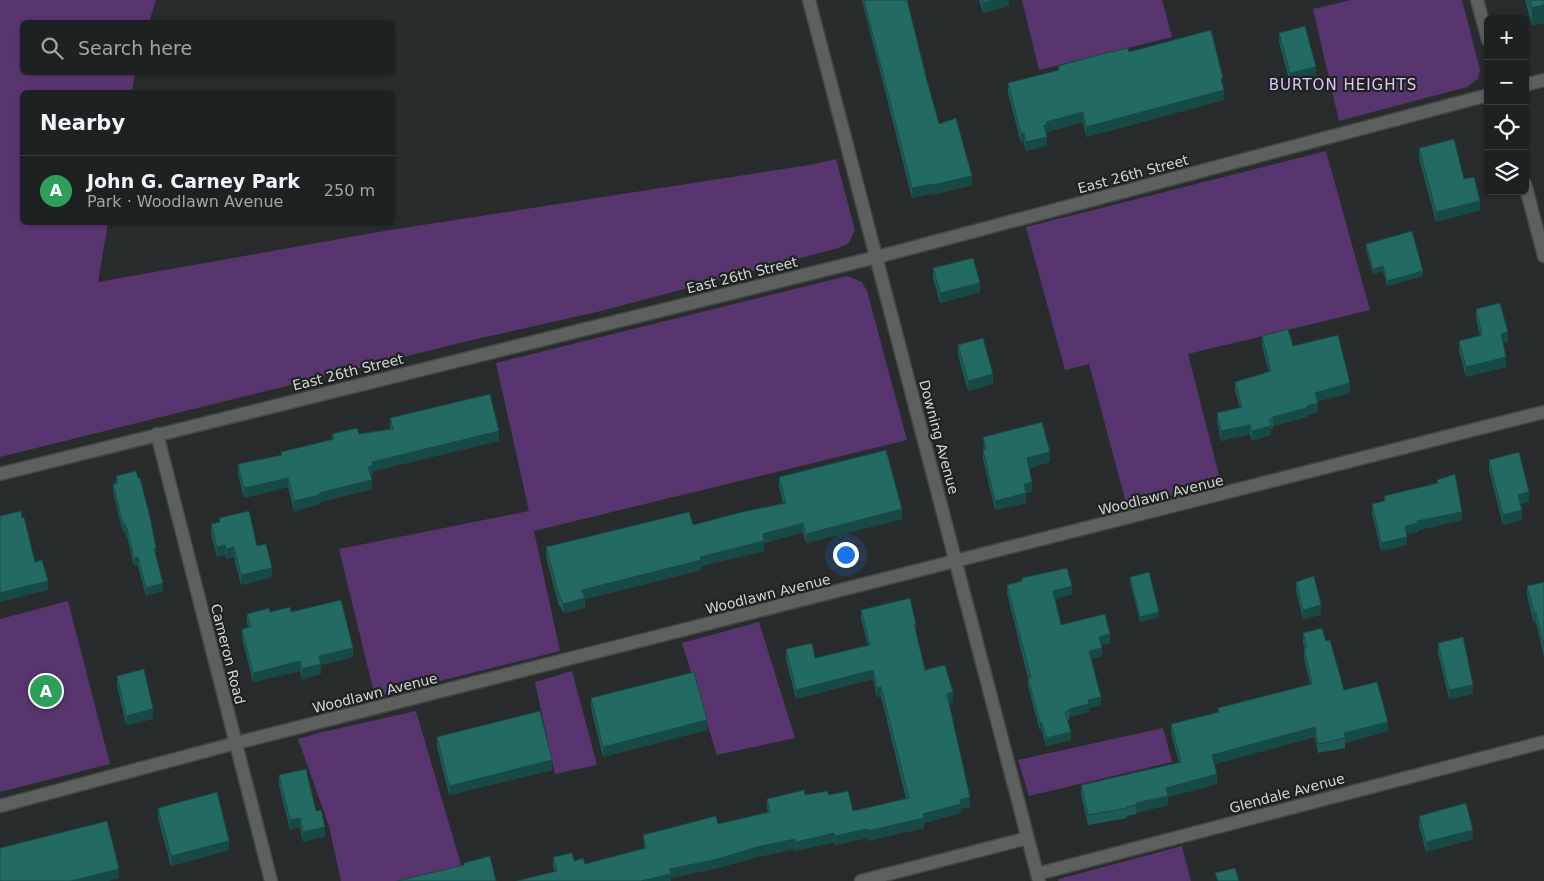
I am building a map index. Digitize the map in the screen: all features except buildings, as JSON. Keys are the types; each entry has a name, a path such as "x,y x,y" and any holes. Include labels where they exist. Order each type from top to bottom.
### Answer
{"street":[{"name":"Downing Avenue","path":"810,0 1038,877"},
{"path":"1477,0 1484,25"},
{"path":"1529,84 1544,80"},
{"name":"East 26th Street","path":"0,474 877,257 1484,96"},
{"path":"1528,195 1544,256"},
{"name":"Woodlawn Avenue","path":"0,806 236,743 1544,412"},
{"name":"Cameron Road","path":"157,434 271,881"},
{"name":"Glendale Avenue","path":"1038,877 1544,742"},
{"path":"861,881 1028,838"}],"shaded area":[{"path":"0,0 156,0 150,20 20,20 20,75 135,75 132,90 20,90 20,225 108,225 98,282 390,230 809,165 836,159 855,230 849,243 838,248 601,311 472,340 0,457"},
{"path":"1022,0 1162,0 1172,37 1039,70"},
{"path":"1351,0 1462,0 1480,70 1478,79 1467,87 1339,121 1313,9"},
{"path":"1326,151 1370,310 1188,354 1221,483 1127,507 1089,364 1065,370 1026,227"},
{"path":"847,276 862,282 867,291 907,440 534,531 560,651 375,697 339,549 529,511 496,363"},
{"path":"68,601 110,764 0,792 0,619"},
{"path":"759,622 795,738 717,755 682,643"},
{"path":"572,671 597,765 555,774 535,682"},
{"path":"416,711 462,868 403,881 341,881 329,826 298,739"},
{"path":"1163,728 1172,762 1029,796 1018,760"},
{"path":"1182,846 1191,881 1058,881 1059,879"}],"place":[{"name":"John G. Carney Park","path":"46,691"}],"district":[{"name":"BURTON HEIGHTS","path":"1343,85"}]}
